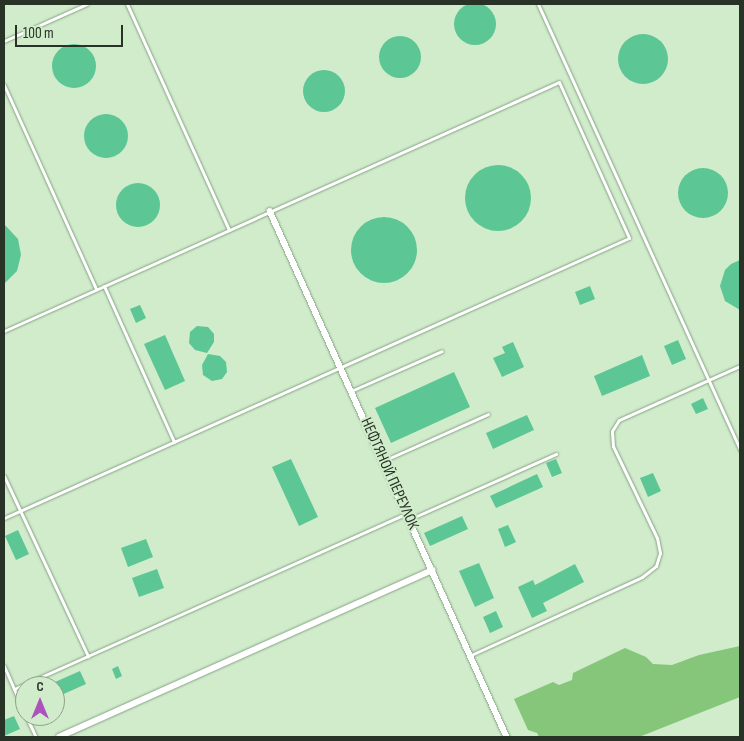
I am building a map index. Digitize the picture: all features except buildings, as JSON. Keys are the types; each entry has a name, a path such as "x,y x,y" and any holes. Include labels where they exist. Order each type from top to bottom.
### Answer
{"street":[{"name":"НЕФТЯНОЙ ПЕРЕУЛОК","path":"270,211 507,737"},
{"path":"59,737 432,570"}],"lane":[{"path":"4,41 87,4"},
{"path":"127,4 229,230"},
{"path":"538,4 740,450"},
{"path":"4,331 559,82 629,238 4,518"},
{"path":"4,85 96,289"},
{"path":"104,286 174,442"},
{"path":"352,392 442,351"},
{"path":"470,656 642,577 656,566 660,553 657,538 613,446 612,432 619,420 740,366"},
{"path":"383,461 488,414"},
{"path":"4,666 14,690 408,516 556,454"},
{"path":"4,476 88,656"}],"green space":[{"path":"740,646 740,697 639,737 539,737 537,733 528,730 514,699 553,682 559,685 572,680 573,673 625,648 646,657 653,664 672,665 699,655"}]}
